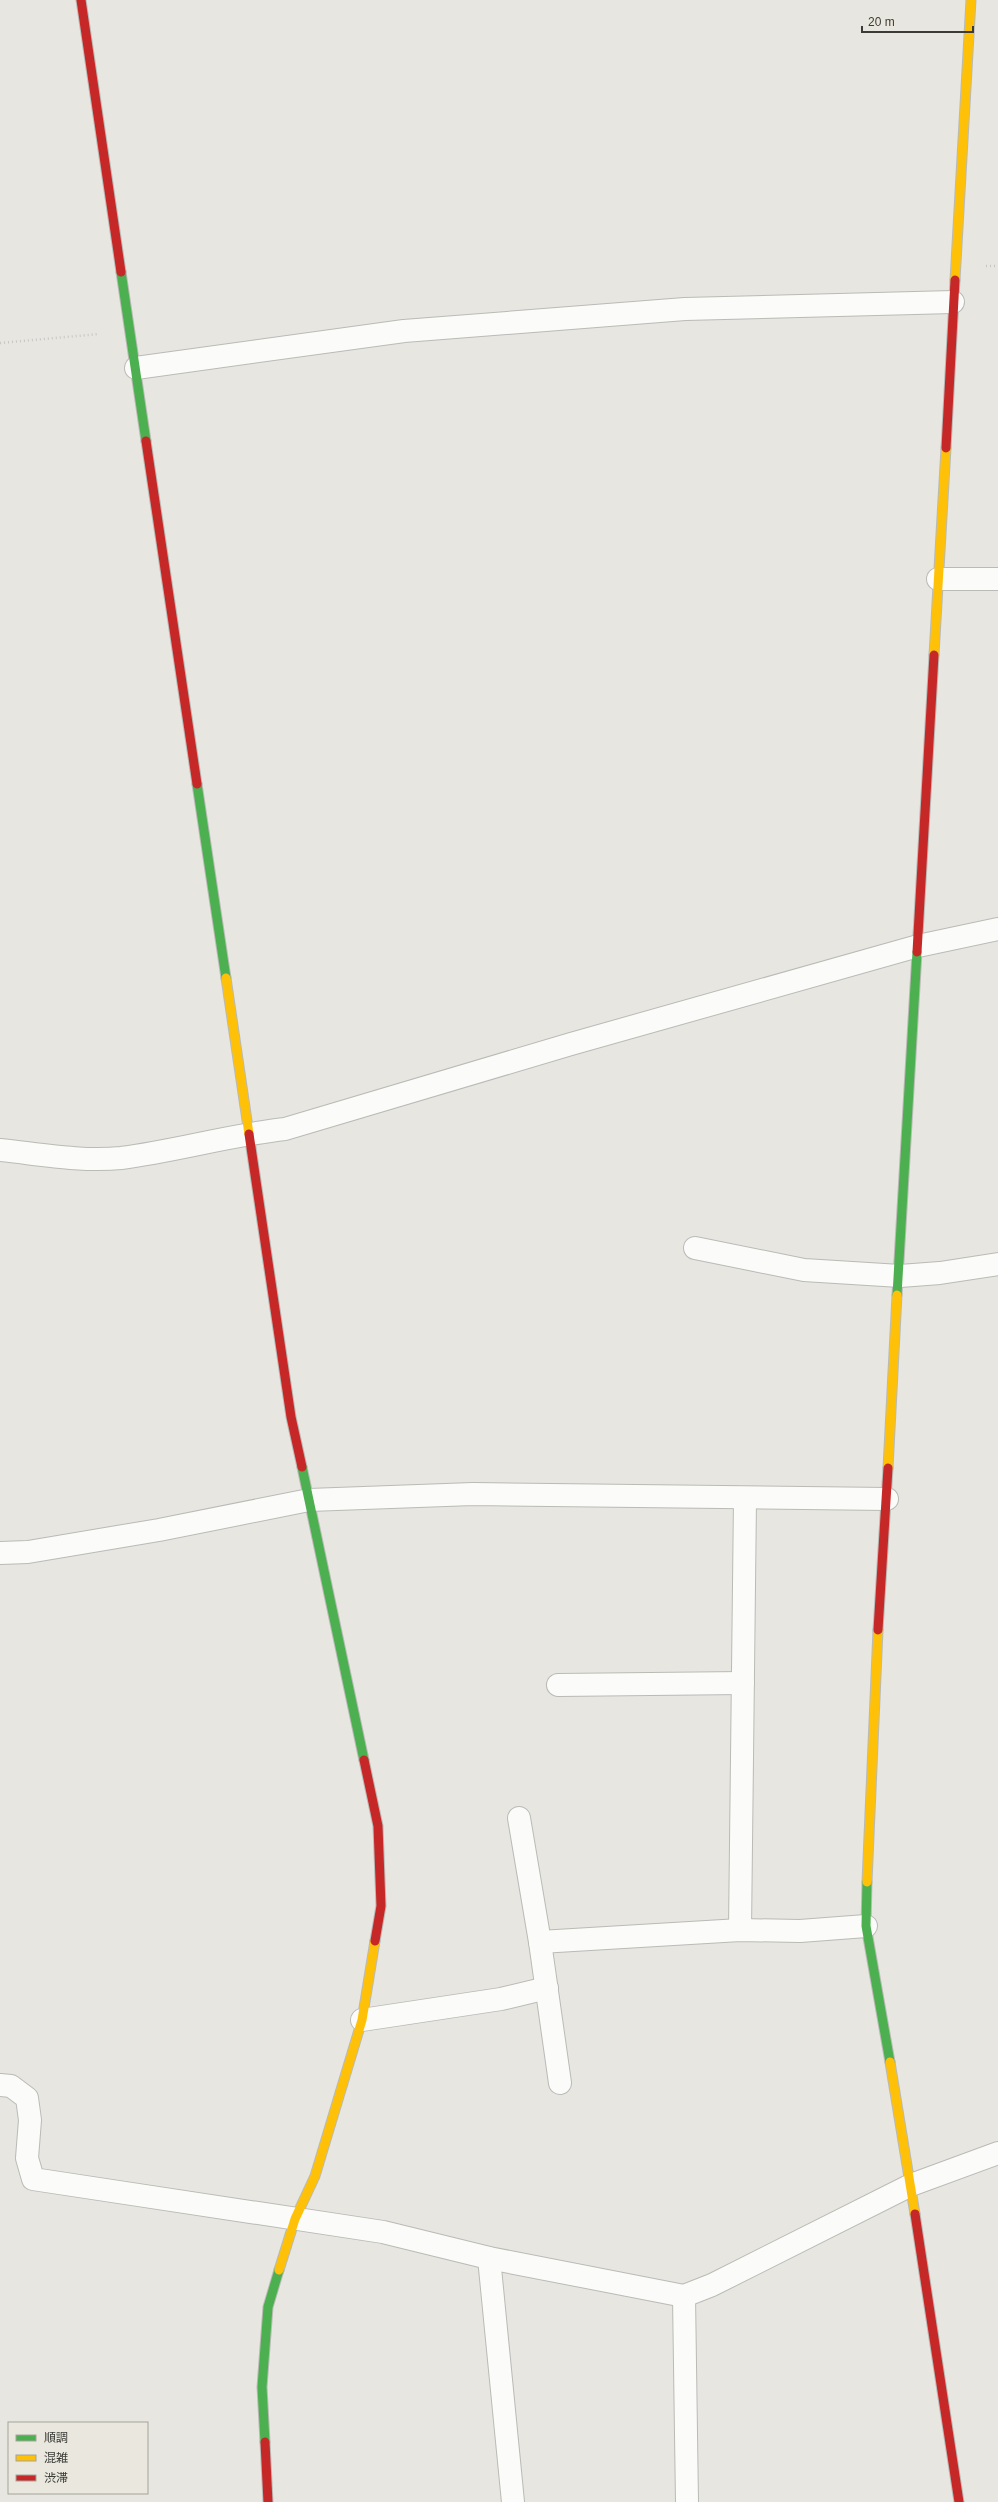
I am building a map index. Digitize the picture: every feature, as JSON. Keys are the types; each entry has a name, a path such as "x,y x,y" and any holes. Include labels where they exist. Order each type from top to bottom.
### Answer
{"street":[{"path":"81,0 247,1133 291,1417 378,1826 381,1906 362,2020 315,2176 295,2219 268,2306 263,2349 262,2387 268,2502"},
{"path":"959,2502 911,2185 866,1926 871,1758 900,1276 952,302 971,0"},
{"path":"136,368 412,330 686,309 952,302"},
{"path":"938,579 998,579"},
{"path":"0,1150 96,1159 121,1158 247,1133 285,1129 579,1042 918,946 998,929"},
{"path":"695,1248 804,1270 900,1276 940,1273 998,1264"},
{"path":"0,1553 28,1552 159,1530 309,1500 473,1494 745,1499 887,1499"},
{"path":"740,1930 745,1499"},
{"path":"558,1685 743,1683"},
{"path":"519,1818 540,1942 560,2083"},
{"path":"540,1942 740,1930 800,1931 866,1926"},
{"path":"362,2020 501,1999 547,1988"},
{"path":"0,2085 11,2086 27,2098 30,2120 27,2158 33,2179 383,2232 489,2258 684,2296 712,2285 911,2185 998,2153"},
{"path":"489,2258 514,2502"},
{"path":"684,2296 687,2502"}],"path":[{"path":"0,342 130,332"}],"traffic: fast":[{"path":"121,272 146,441"},
{"path":"197,784 226,978"},
{"path":"897,1295 917,952"},
{"path":"302,1467 364,1760"},
{"path":"867,1882 866,1926 890,2062"},
{"path":"265,2442 262,2387 268,2307 279,2270"}],"traffic: slow":[{"path":"955,280 971,0"},
{"path":"934,655 946,448"},
{"path":"226,978 249,1134"},
{"path":"888,1468 897,1295"},
{"path":"867,1882 878,1630"},
{"path":"279,2270 295,2219 315,2176 362,2020 375,1941"},
{"path":"890,2062 915,2214"}],"traffic: jam":[{"path":"81,0 121,272"},
{"path":"946,448 955,280"},
{"path":"146,441 197,784"},
{"path":"917,952 934,655"},
{"path":"249,1134 291,1417 302,1467"},
{"path":"878,1630 888,1468"},
{"path":"364,1760 378,1826 381,1906 375,1941"},
{"path":"915,2214 959,2502"},
{"path":"265,2442 268,2502"}]}
